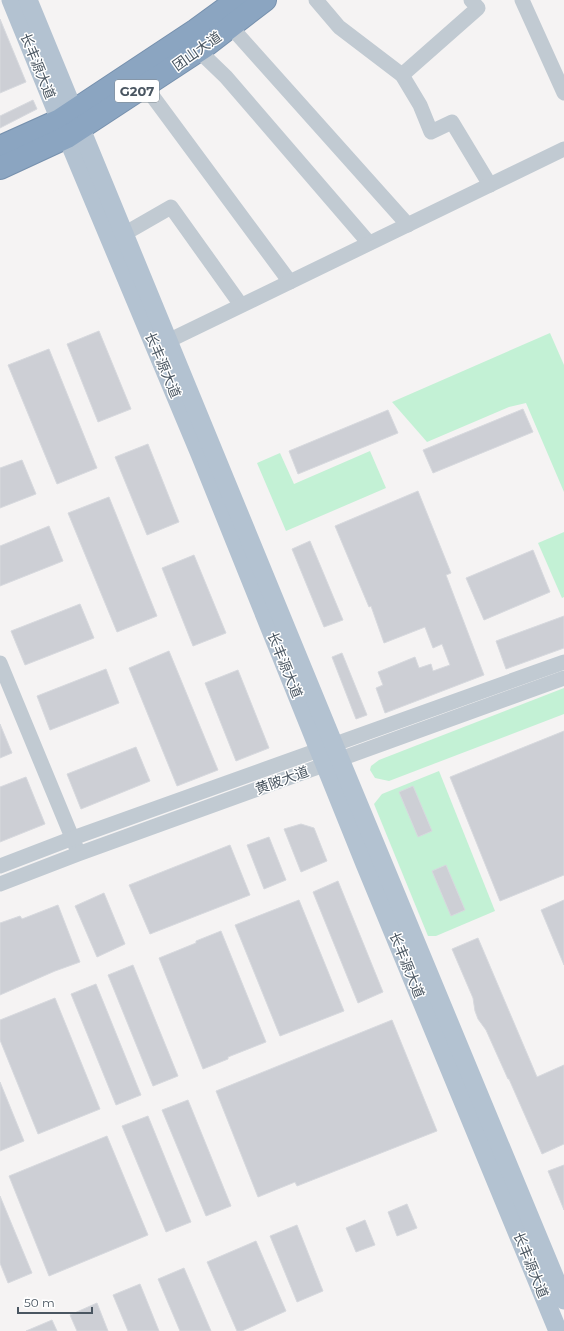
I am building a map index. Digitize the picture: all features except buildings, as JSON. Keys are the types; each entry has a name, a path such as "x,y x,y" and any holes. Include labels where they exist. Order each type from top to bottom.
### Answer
{"highway":[{"name":"团山大道","path":"0,168 70,124 237,0"},
{"name":"团山大道","path":"0,148 70,124 145,86 199,51 265,0"}],"main road":[{"name":"长丰源大道","path":"11,0 124,234 168,341 329,755 558,1331"},
{"name":"长丰源大道","path":"28,0 70,124 200,454 564,1300"}],"street":[{"path":"316,0 339,27 402,75 420,106 431,132 452,122 490,185"},
{"path":"402,75 478,8 471,0"},
{"path":"522,0 564,93"},
{"path":"231,27 408,225"},
{"path":"199,51 226,77 369,243"},
{"path":"145,86 290,282"},
{"path":"168,341 564,149"},
{"path":"124,234 171,207 241,306"},
{"name":"黄陂大道","path":"0,884 564,662"},
{"path":"0,663 73,838 78,854"},
{"name":"黄陂大道","path":"0,866 73,838 564,678"}],"green space":[{"path":"550,333 564,365 564,492 526,403 509,407 427,442 392,402"},
{"path":"370,451 386,488 286,531 257,463 280,453 294,484"},
{"path":"564,532 564,597 562,598 538,543"},
{"path":"564,688 564,714 389,781 375,778 370,770 371,766 379,760"},
{"path":"439,771 495,911 436,936 428,936 374,804 382,794"}]}
